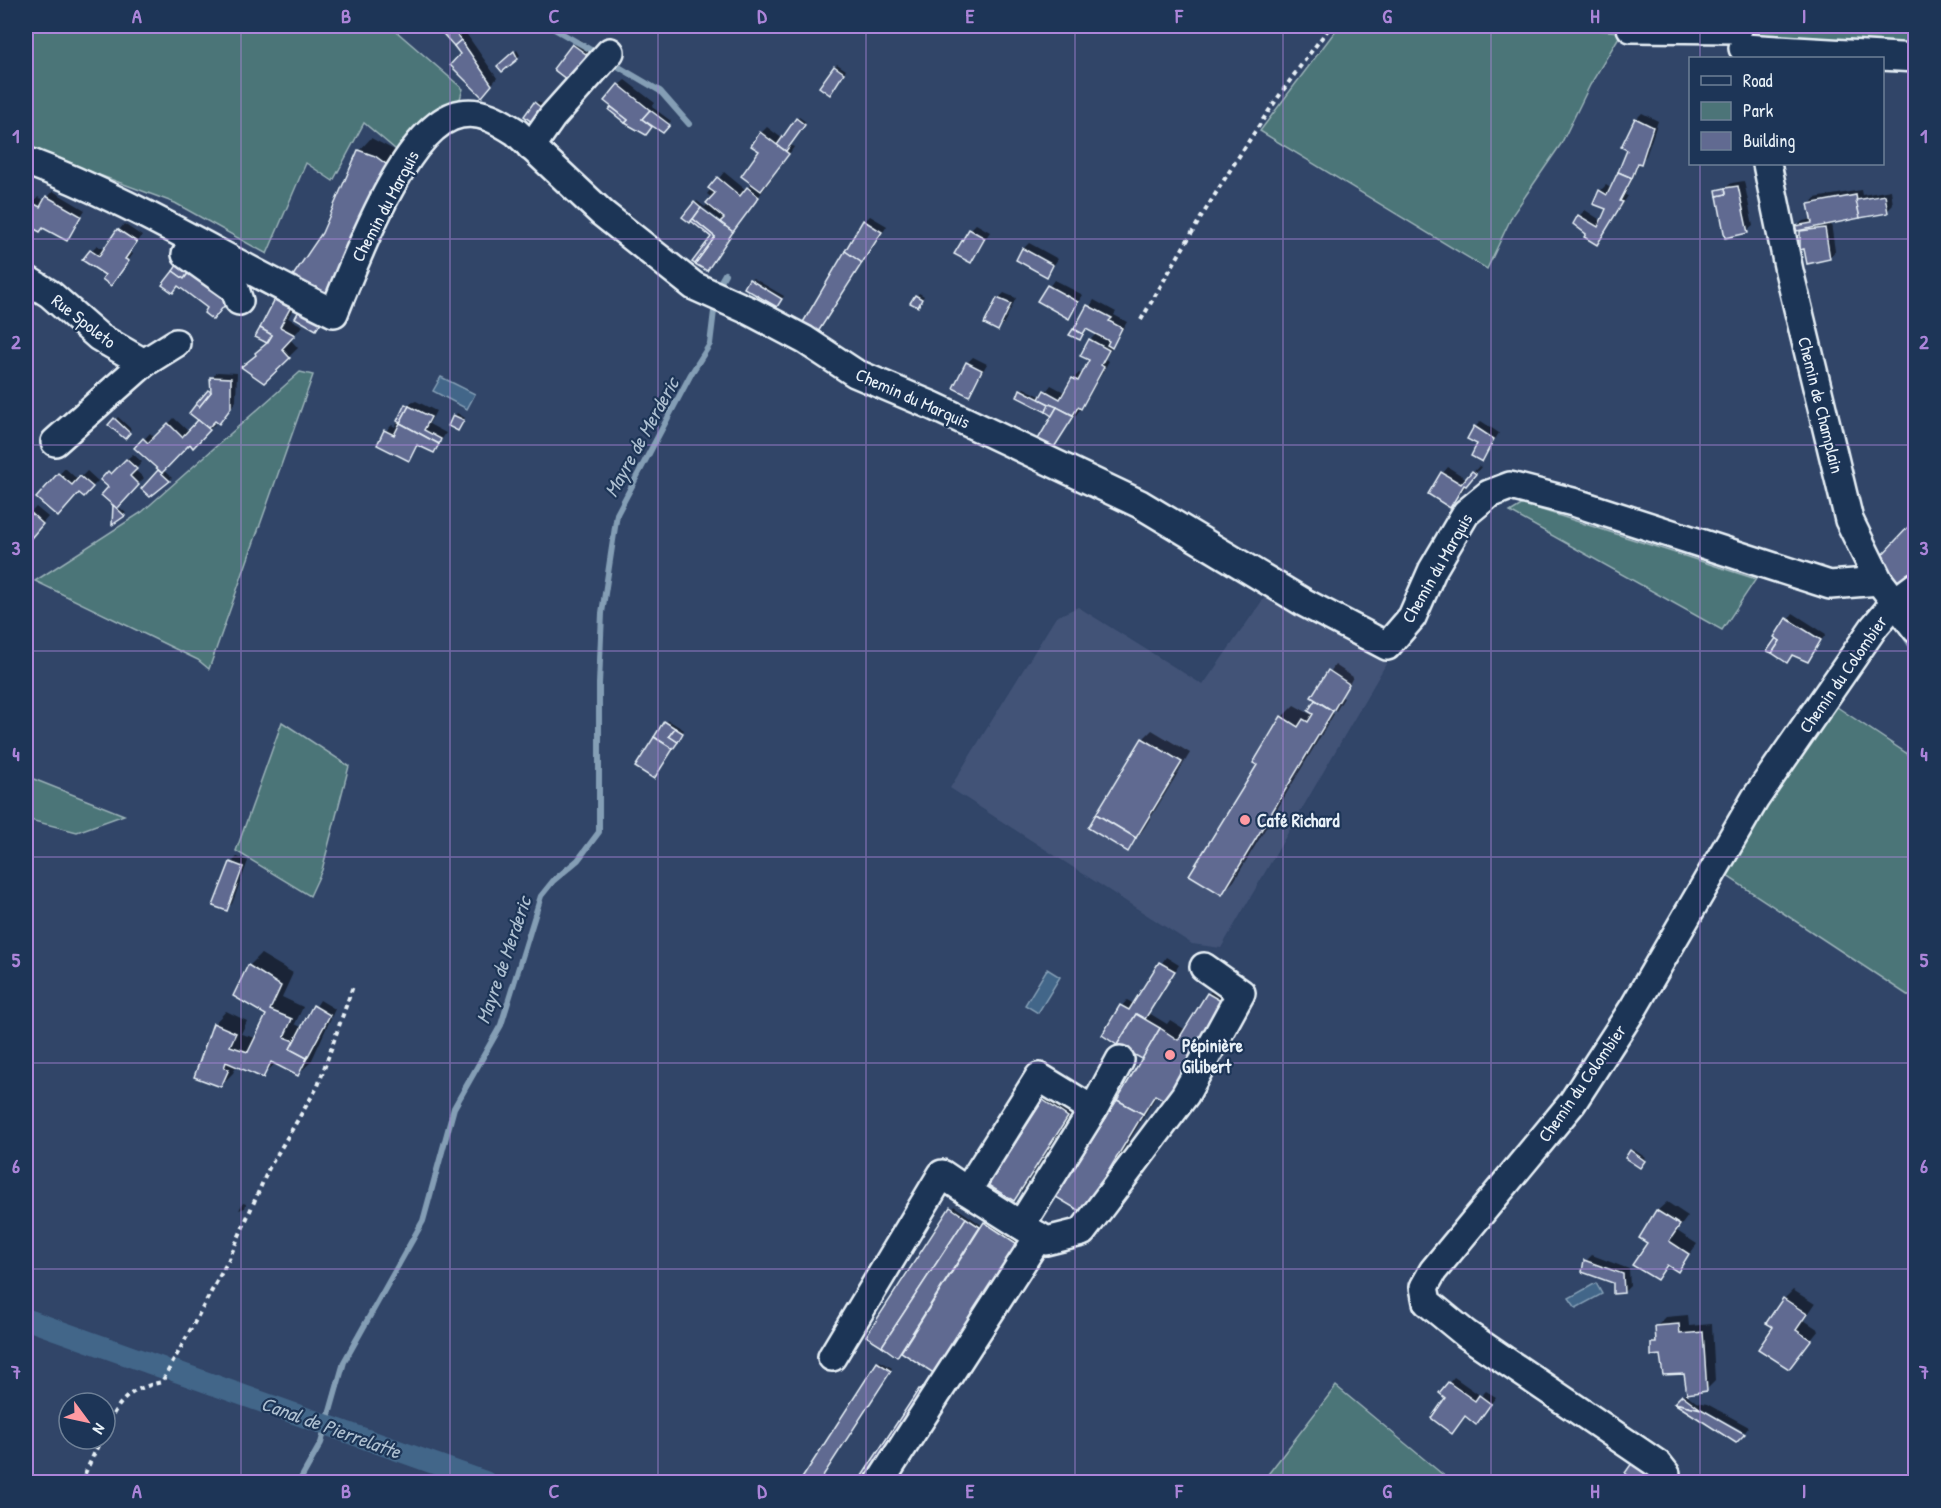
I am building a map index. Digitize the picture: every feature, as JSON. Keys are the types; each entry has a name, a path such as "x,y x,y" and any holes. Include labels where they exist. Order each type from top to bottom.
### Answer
{"street":[{"path":"1631,28 1916,58"},
{"path":"531,147 552,117 610,52"},
{"name":"Chemin du Marquis","path":"26,160 96,189 150,215 264,278 334,313 369,228 412,149 435,127 458,114 477,113 500,122 646,250 694,286 805,340 855,374 933,406 1140,504 1303,602 1387,646 1412,617 1433,569 1466,513 1489,494 1510,486 1573,502 1830,585 1897,589"},
{"name":"Chemin de Champlain","path":"1767,165 1789,271 1849,520 1897,589 1916,629"},
{"path":"186,254 235,289 239,301"},
{"name":"Rue Spoleto","path":"26,279 50,294 99,337 144,363"},
{"path":"55,442 144,363 176,343"},
{"name":"Chemin du Colombier","path":"1666,1482 1666,1474 1659,1465 1466,1334 1427,1302 1424,1287 1433,1271 1572,1103 1634,1007 1755,799 1874,627 1897,589"},
{"path":"832,1357 942,1174 1046,1241 1082,1232 1185,1095 1241,993 1204,967"},
{"path":"880,1482 1030,1231 1120,1060"},
{"path":"967,1191 1039,1077 1093,1110"}],"path":[{"path":"1141,320 1218,188 1284,85 1331,26"},
{"path":"117,1405 139,1386 162,1382 228,1261 269,1168 318,1086 353,986"},
{"path":"81,1482 95,1451"}],"shaded area":[{"path":"441,377 475,394 467,409 433,391"},
{"path":"1267,594 1393,652 1221,948 1192,944 950,788 1056,617 1078,607 1203,685"},
{"path":"1047,969 1060,977 1038,1013 1025,1005"},
{"path":"1596,1283 1602,1294 1576,1308 1569,1298"}],"green space":[{"path":"26,26 390,26 463,89 459,102 401,154 364,123 333,181 306,163 267,254 175,203 26,148"},
{"path":"1339,26 1540,26 1622,32 1590,85 1561,144 1513,214 1487,269 1260,131"},
{"path":"1749,26 1915,26 1915,50 1754,37"},
{"path":"300,372 313,375 209,669 198,660 35,581 142,512"},
{"path":"1523,504 1756,579 1722,630 1510,512"},
{"path":"1831,703 1915,759 1915,1000 1721,872"},
{"path":"282,722 349,766 322,870 310,896 236,851"},
{"path":"26,776 124,815 77,832 26,819"},
{"path":"1336,1386 1447,1478 1444,1482 1262,1482"}],"building":[{"path":"436,26 450,26 461,40 454,46"},
{"path":"461,40 492,85 482,97 450,65 460,54 454,46"},
{"path":"572,44 590,57 571,83 553,69"},
{"path":"514,51 518,59 502,72 497,66"},
{"path":"834,66 844,73 830,95 819,87"},
{"path":"618,84 650,110 642,119 652,127 646,135 625,123 628,120 604,101"},
{"path":"534,102 548,113 537,126 524,116"},
{"path":"611,107 628,120 625,123 609,110"},
{"path":"650,110 670,125 663,133 642,119"},
{"path":"796,118 805,125 786,151 777,145"},
{"path":"1635,118 1653,127 1641,164 1638,163 1632,178 1618,172 1627,150 1621,147"},
{"path":"760,132 789,154 761,191 741,176 759,151 751,146"},
{"path":"358,150 375,156 390,167 329,300 290,280 322,233"},
{"path":"1618,172 1632,178 1620,201 1623,202 1597,245 1584,237 1586,234 1573,224 1578,215 1598,227 1606,209 1593,204 1599,190 1607,195"},
{"path":"717,177 740,196 747,187 759,197 733,232 720,222 724,218 706,203 715,193 708,188"},
{"path":"1738,186 1748,233 1725,238 1717,196 1726,194 1725,188"},
{"path":"1725,188 1726,194 1717,196 1716,190"},
{"path":"1856,195 1860,218 1797,231 1795,226 1812,223 1808,204"},
{"path":"1885,195 1888,213 1860,218 1856,200"},
{"path":"46,196 81,216 67,241 43,228 40,232 29,226 26,230 26,212 31,202 40,207"},
{"path":"694,202 701,208 690,223 682,217"},
{"path":"701,208 733,232 707,271 695,264 715,237 693,219"},
{"path":"693,219 715,237 695,264 692,262 711,237 691,221"},
{"path":"863,220 882,232 862,263 845,251"},
{"path":"1825,228 1830,259 1807,264 1804,249 1800,250 1800,231"},
{"path":"117,229 137,242 125,259 129,261 111,286 102,279 105,275 82,260 90,250 99,256"},
{"path":"969,229 985,238 971,263 954,254"},
{"path":"1022,248 1053,265 1047,277 1016,260"},
{"path":"845,251 862,263 818,332 802,324"},
{"path":"179,262 190,271 184,279 173,271"},
{"path":"192,268 223,292 220,295 228,301 213,320 204,313 207,308 178,286 173,293 162,285 173,271 184,279"},
{"path":"749,279 782,299 777,307 744,288"},
{"path":"1047,285 1078,302 1069,319 1037,301"},
{"path":"277,295 293,303 280,327 295,335 282,349 290,358 264,383 241,367 256,355 255,353 267,343 272,335 260,328"},
{"path":"915,295 922,299 918,307 910,303"},
{"path":"997,298 1011,304 998,331 984,324"},
{"path":"1087,305 1112,318 1109,321 1122,328 1112,348 1107,345 1109,341 1086,329 1083,334 1074,329"},
{"path":"301,307 323,319 316,330 295,318"},
{"path":"260,328 272,335 267,343 255,337"},
{"path":"1073,329 1083,334 1080,340 1069,335"},
{"path":"1089,339 1109,350 1101,365 1104,367 1081,409 1078,407 1073,415 1039,399 1044,390 1060,399 1072,378 1078,381 1089,360 1080,356"},
{"path":"966,362 982,370 969,396 953,388"},
{"path":"210,377 231,378 231,408 219,424 215,421 208,428 189,413 196,404 199,407 211,392"},
{"path":"1020,389 1049,404 1046,412 1017,397"},
{"path":"208,390 211,392 199,407 196,404"},
{"path":"405,404 409,406 400,423 397,421"},
{"path":"1049,404 1057,407 1052,416 1046,412"},
{"path":"409,406 431,417 424,430 441,439 439,444 400,423"},
{"path":"1057,407 1074,416 1053,449 1037,441"},
{"path":"453,415 464,420 458,431 448,426"},
{"path":"114,418 130,433 125,439 108,425"},
{"path":"198,420 210,430 193,448 190,444 162,473 134,448 143,438 148,443 168,423 182,437"},
{"path":"400,423 439,444 434,453 417,445 409,461 377,445 384,430 394,435"},
{"path":"1474,426 1494,439 1482,462 1471,456 1477,444 1467,439"},
{"path":"126,459 137,469 130,476 139,485 117,509 101,495 108,487 100,480 108,471 111,474"},
{"path":"158,470 170,481 150,497 141,489"},
{"path":"1472,471 1476,474 1466,486 1464,485 1450,508 1428,494 1441,472 1461,484"},
{"path":"58,473 72,485 80,476 93,487 84,497 79,493 58,517 36,498"},
{"path":"113,505 125,516 112,525"},
{"path":"29,511 43,524 26,544 26,516"},
{"path":"1910,525 1916,530 1911,536 1916,540 1916,568 1897,582 1880,557"},
{"path":"1786,618 1821,640 1808,662 1792,655 1787,663 1772,653 1780,641 1774,637"},
{"path":"1776,638 1780,641 1772,653 1767,651"},
{"path":"1328,670 1349,684 1333,711 1311,697"},
{"name":"Café Richard","path":"1315,700 1333,711 1222,895 1189,875 1257,765 1253,763 1281,716 1298,727 1303,719 1308,722 1313,714 1308,711"},
{"path":"664,721 675,728 669,736 678,742 673,749 654,737"},
{"path":"675,728 683,733 678,742 669,736"},
{"path":"654,737 673,749 654,779 635,767"},
{"path":"1142,738 1182,762 1136,838 1096,814"},
{"path":"1096,814 1136,838 1128,852 1088,828"},
{"path":"230,862 243,867 227,911 213,906"},
{"path":"1159,962 1175,971 1145,1019 1136,1014 1117,1045 1102,1035 1120,1005 1129,1010"},
{"path":"248,965 281,986 270,1010 292,1019 284,1037 294,1041 290,1049 307,1058 298,1076 271,1062 263,1078 226,1062 224,1068 229,1069 221,1087 194,1077 213,1023 236,1033 230,1046 248,1052 266,1015 233,996"},
{"name":"Pépinière Gilibert","path":"1207,993 1221,1001 1193,1049 1198,1052 1168,1102 1155,1095 1143,1114 1117,1100 1160,1028 1178,1040"},
{"path":"313,1005 330,1015 307,1058 290,1049"},
{"path":"1136,1014 1160,1028 1142,1059 1117,1045"},
{"path":"1043,1100 1068,1117 1014,1201 988,1185"},
{"path":"1117,1100 1143,1114 1083,1213 1056,1197"},
{"path":"1630,1150 1645,1161 1640,1168 1625,1158"},
{"path":"950,1207 966,1218 882,1346 866,1336"},
{"path":"1656,1210 1680,1225 1669,1241 1689,1254 1678,1272 1667,1265 1657,1280 1632,1265 1647,1243 1639,1238"},
{"path":"966,1218 980,1227 897,1357 882,1346"},
{"path":"984,1222 1019,1245 935,1374 901,1352"},
{"path":"1584,1260 1623,1274 1624,1293 1613,1294 1613,1283 1582,1272"},
{"path":"1783,1298 1807,1314 1796,1330 1811,1340 1789,1369 1758,1349 1773,1327 1766,1323"},
{"path":"1679,1324 1680,1334 1703,1332 1707,1391 1687,1394 1684,1374 1663,1375 1660,1355 1651,1356 1651,1343 1656,1343 1655,1326"},
{"path":"877,1362 891,1371 819,1482 801,1480"},
{"path":"1448,1382 1475,1401 1479,1395 1491,1404 1476,1425 1465,1416 1452,1434 1431,1418 1445,1398 1439,1393"},
{"path":"919,1389 933,1397 878,1482 858,1482"},
{"path":"1682,1395 1701,1409 1674,1403"},
{"path":"1674,1403 1701,1409 1745,1434 1736,1443"},
{"path":"1632,1463 1654,1479 1652,1482 1637,1482 1625,1473"}],"waterway":[{"name":"Mayre de Merderic","path":"549,26 591,50"},
{"name":"Mayre de Merderic","path":"619,67 660,91 689,124"},
{"name":"Mayre de Merderic","path":"717,288 725,274"},
{"name":"Mayre de Merderic","path":"299,1482 321,1443 344,1362 423,1221 454,1108 501,1025 541,896 553,881 578,860 599,832 599,684 602,613 617,514 691,374 710,344 715,303"},
{"path":"1903,633 1916,653"},
{"name":"Canal de Pierrelatte","path":"26,1319 163,1368"},
{"name":"Canal de Pierrelatte","path":"175,1371 486,1482"}],"place":[{"name":"Café Richard","path":"1245,820"},
{"name":"Pépinière Gilibert","path":"1170,1055"}]}
